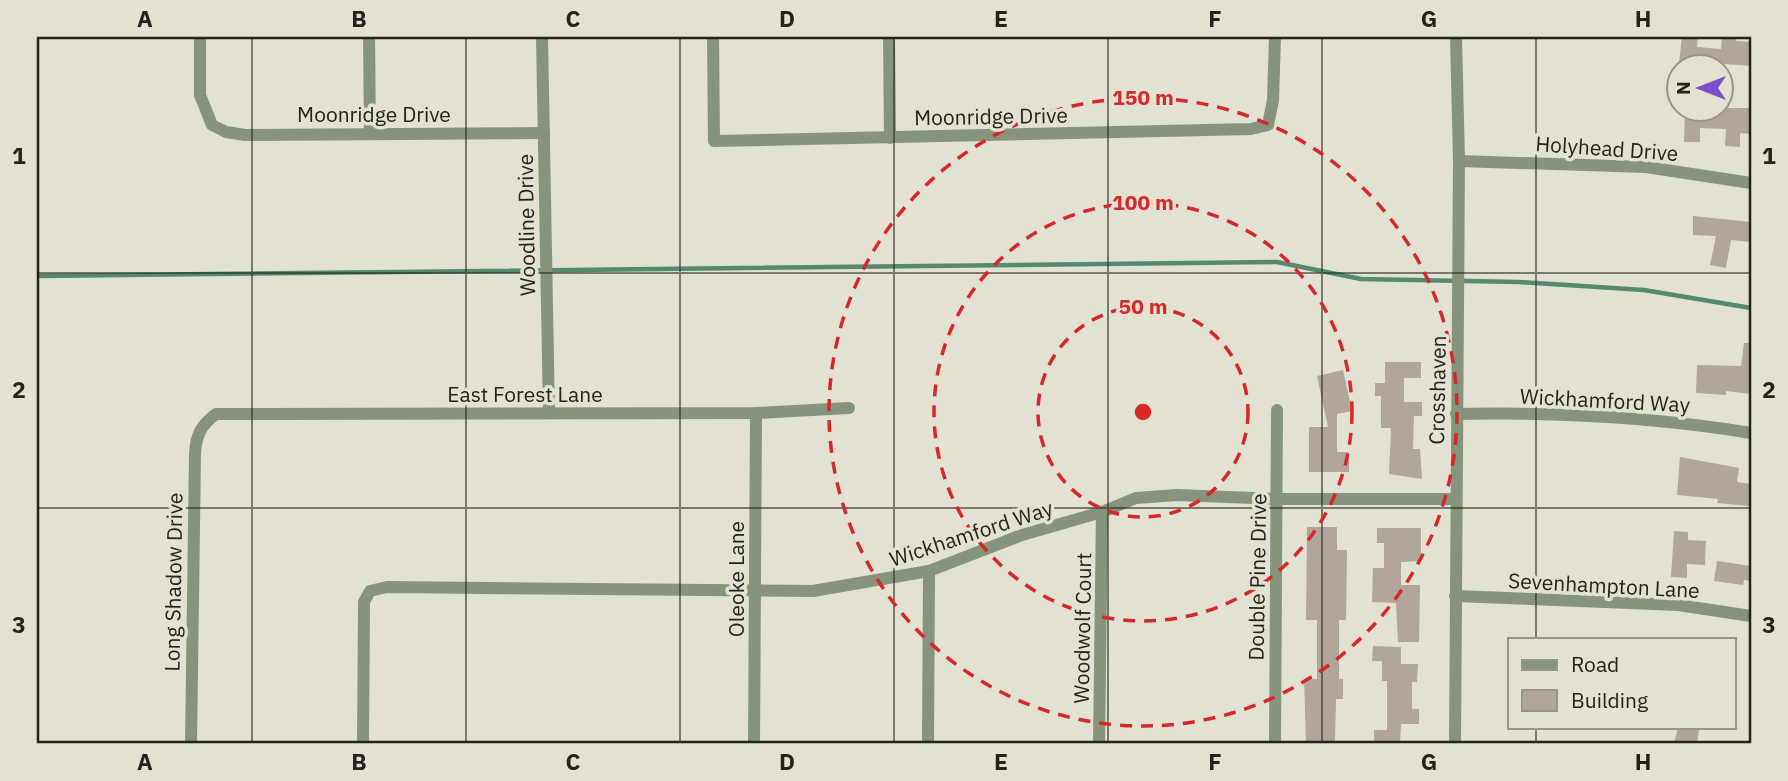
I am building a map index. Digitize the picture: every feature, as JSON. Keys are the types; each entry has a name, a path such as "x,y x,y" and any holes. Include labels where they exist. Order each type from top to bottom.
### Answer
{"street":[{"name":"Moonridge Drive","path":"201,37 200,95 212,125 226,132 245,135 544,133"},
{"path":"369,37 370,133"},
{"name":"Woodline Drive","path":"542,37 549,413"},
{"name":"Moonridge Drive","path":"713,37 714,141 1231,130 1268,125 1273,100 1275,37"},
{"path":"889,37 890,138"},
{"name":"Crosshaven","path":"1455,744 1459,161 1456,37"},
{"name":"Holyhead Drive","path":"1459,161 1646,167 1751,183"},
{"name":"East Forest Lane","path":"204,423 216,414 756,413 849,408"},
{"name":"Double Pine Drive","path":"1275,744 1278,410"},
{"name":"Wickhamford Way","path":"1456,414 1552,412 1682,422 1751,433"},
{"name":"Oleoke Lane","path":"754,744 756,413"},
{"name":"Long Shadow Drive","path":"191,744 195,454 196,440 204,423"},
{"name":"Wickhamford Way","path":"363,744 364,602 370,591 387,587 813,591 929,571 1022,535 1102,512 1136,498 1455,499"},
{"name":"Woodwolf Court","path":"1099,744 1102,512"},
{"path":"928,744 929,571"},
{"name":"Sevenhampton Lane","path":"1455,596 1678,605 1751,617"}],"building":[{"path":"1682,37 1698,37 1697,47 1721,49 1722,37 1736,37 1736,41 1751,42 1751,66 1736,65 1736,52 1680,52"},
{"path":"1736,108 1751,108 1751,134 1740,133 1740,147 1725,146 1726,129 1700,128 1700,142 1684,142 1685,122 1736,122"},
{"path":"1693,216 1751,222 1751,242 1731,240 1726,268 1710,265 1716,236 1693,235"},
{"path":"1744,343 1751,343 1751,394 1726,391 1726,395 1696,393 1697,365 1741,366"},
{"path":"1385,362 1421,362 1421,378 1404,378 1404,402 1422,402 1422,416 1414,416 1413,449 1420,449 1422,479 1389,474 1391,428 1381,428 1381,396 1375,396 1375,383 1385,383"},
{"path":"1343,370 1352,411 1337,414 1337,452 1349,452 1349,472 1309,472 1309,427 1328,427 1317,376"},
{"path":"1680,457 1739,468 1737,482 1751,484 1749,506 1717,503 1718,499 1677,495"},
{"path":"1307,527 1337,527 1337,550 1347,550 1346,620 1339,620 1339,679 1343,679 1343,699 1336,699 1335,744 1306,742 1304,679 1317,679 1317,620 1306,620"},
{"path":"1377,528 1421,528 1421,561 1401,562 1401,585 1420,585 1419,642 1398,642 1396,603 1372,602 1373,568 1384,568 1384,543 1377,543"},
{"path":"1674,531 1688,532 1688,540 1706,541 1705,565 1687,564 1687,578 1671,577"},
{"path":"1717,561 1751,566 1751,581 1744,580 1743,585 1714,581"},
{"path":"1373,646 1401,647 1401,664 1418,664 1417,682 1412,682 1412,709 1419,709 1419,724 1401,724 1400,744 1374,741 1374,730 1387,730 1387,681 1382,681 1382,661 1372,661"},
{"path":"1678,728 1699,730 1697,744 1674,744"}],"waterway":[{"path":"37,276 1277,262 1361,279 1519,282 1644,290 1751,308"}]}
